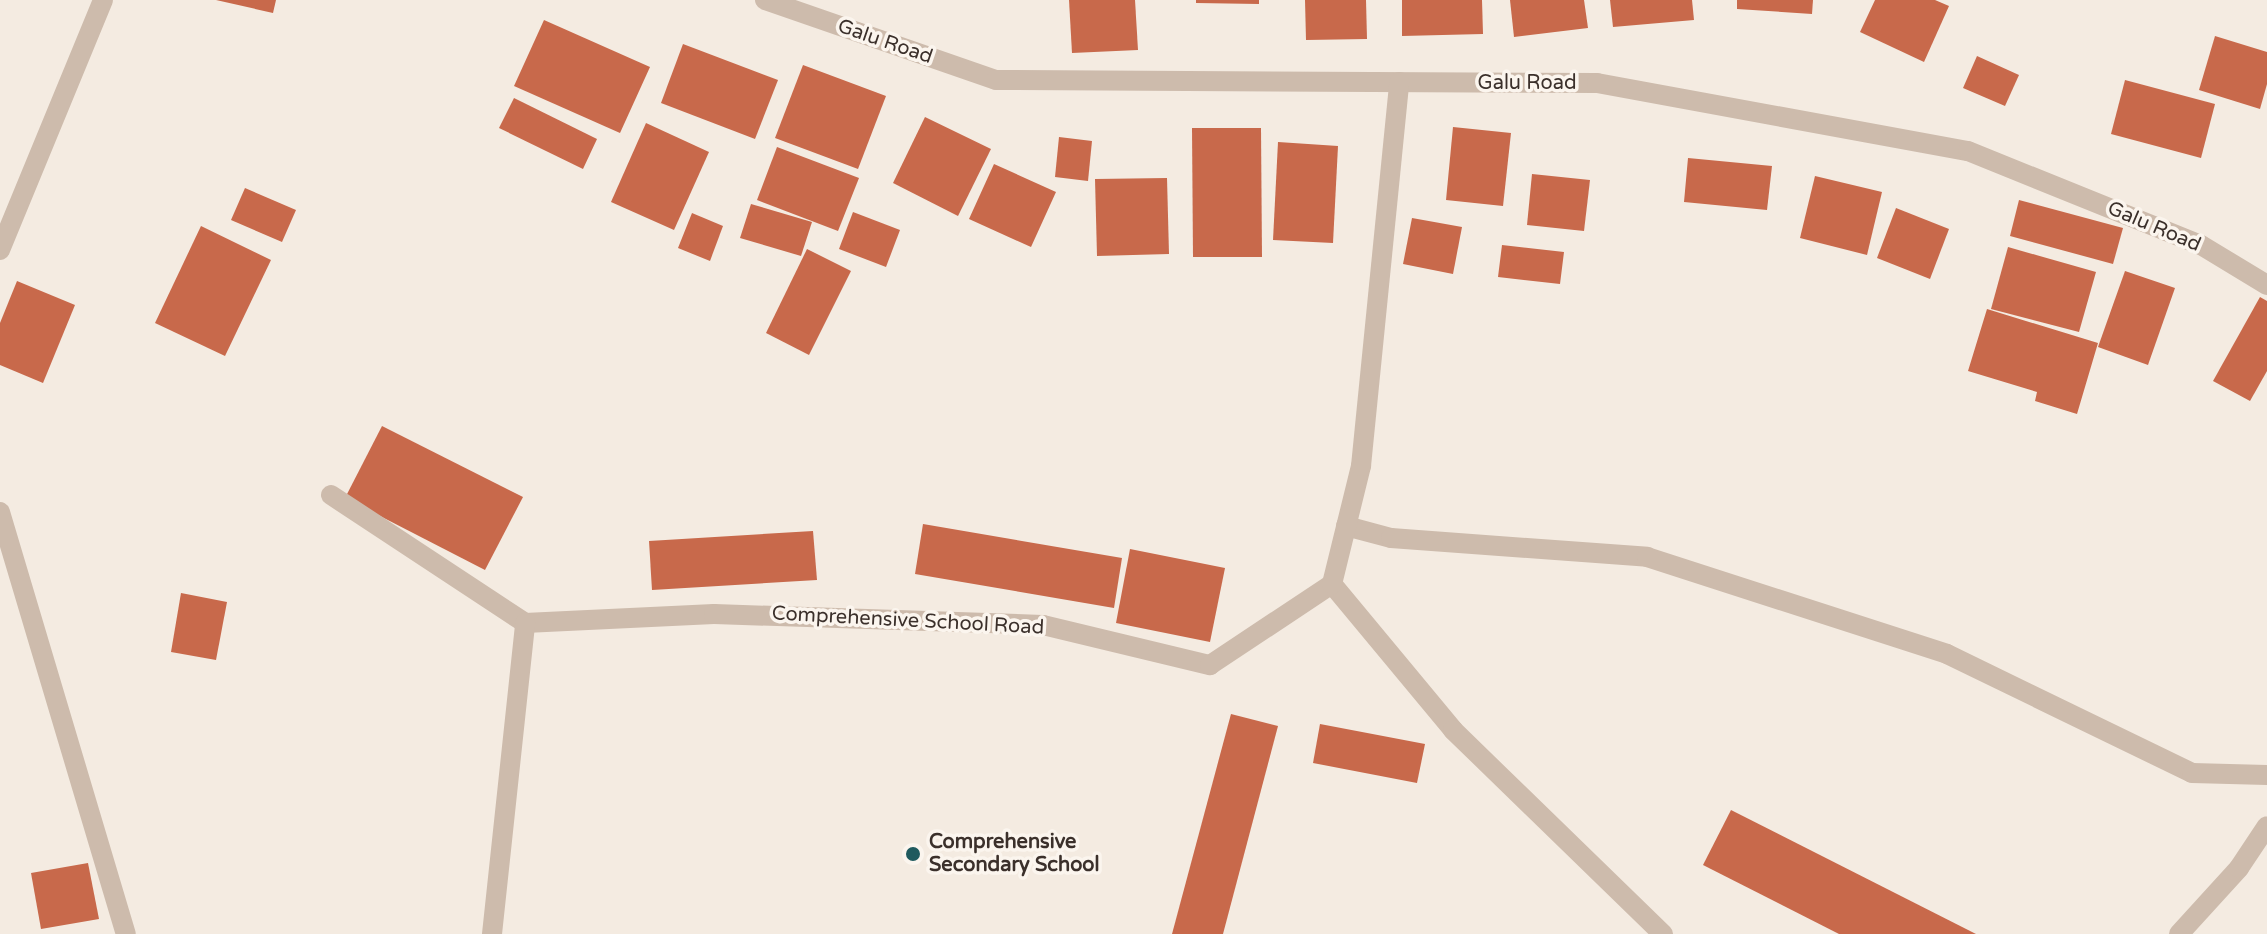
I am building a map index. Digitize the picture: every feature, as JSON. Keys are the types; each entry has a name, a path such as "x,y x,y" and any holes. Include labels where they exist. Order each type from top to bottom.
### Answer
{"street":[{"path":"0,250 103,0"},
{"name":"Galu Road","path":"765,0 996,80 1597,83 1968,151 2201,245 2267,285"},
{"path":"1399,82 1361,466 1332,584 1453,730 1663,934"},
{"path":"331,495 525,623 492,934"},
{"path":"0,512 126,934"},
{"path":"1346,526 1391,538 1647,557 1947,654 2192,773 2267,775"},
{"name":"Comprehensive School Road","path":"525,623 714,614 1043,625 1210,665 1332,584"},
{"path":"2179,934 2239,868 2267,826"}],"building":[{"path":"216,0 276,0 273,13"},
{"path":"1069,0 1135,0 1138,50 1072,53"},
{"path":"1196,0 1259,0 1259,4 1196,3"},
{"path":"1305,0 1366,0 1367,39 1306,40"},
{"path":"1402,0 1482,0 1483,34 1402,36"},
{"path":"1510,0 1584,0 1588,28 1514,37"},
{"path":"1610,0 1692,0 1694,20 1613,27"},
{"path":"1737,0 1813,0 1812,14 1737,9"},
{"path":"1875,0 1935,0 1949,6 1924,62 1860,32"},
{"path":"544,20 650,67 620,133 514,86"},
{"path":"2215,36 2267,52 2267,84 2260,109 2199,90"},
{"path":"683,44 778,80 755,139 661,103"},
{"path":"1977,56 2019,75 2005,106 1963,88"},
{"path":"803,65 886,96 858,169 775,138"},
{"path":"2125,80 2215,104 2201,158 2111,134"},
{"path":"514,98 597,139 583,169 499,128"},
{"path":"925,117 991,149 958,216 893,183"},
{"path":"646,123 709,152 674,230 611,202"},
{"path":"1453,127 1511,133 1503,206 1446,200"},
{"path":"1192,128 1261,128 1262,257 1193,257"},
{"path":"1059,137 1092,141 1088,181 1055,177"},
{"path":"1278,142 1338,146 1333,243 1273,240"},
{"path":"777,147 859,178 838,231 757,200"},
{"path":"1688,158 1772,166 1767,210 1684,202"},
{"path":"994,164 1056,192 1031,247 969,219"},
{"path":"1532,174 1590,180 1584,231 1527,225"},
{"path":"1815,176 1882,192 1867,255 1800,238"},
{"path":"1167,178 1169,254 1097,256 1095,179"},
{"path":"245,188 296,210 282,242 231,220"},
{"path":"2019,200 2123,228 2113,264 2010,236"},
{"path":"751,204 812,222 801,256 740,238"},
{"path":"1896,208 1949,229 1930,279 1877,258"},
{"path":"853,212 900,230 886,267 839,249"},
{"path":"692,213 723,226 710,261 678,248"},
{"path":"1412,218 1462,227 1453,274 1403,264"},
{"path":"201,226 271,260 225,356 155,323"},
{"path":"1502,245 1564,252 1560,284 1498,277"},
{"path":"2008,247 2096,272 2079,332 1991,309"},
{"path":"807,249 851,271 809,355 766,333"},
{"path":"2125,271 2175,288 2148,365 2098,347"},
{"path":"17,281 75,305 43,383 0,365 0,323"},
{"path":"2260,297 2267,301 2267,371 2250,401 2213,381"},
{"path":"1987,309 2098,343 2077,414 2035,401 2037,392 1968,371"},
{"path":"382,426 523,497 485,570 345,498"},
{"path":"923,524 1122,558 1114,608 915,574"},
{"path":"813,531 817,580 652,590 649,541"},
{"path":"1130,549 1225,568 1210,642 1116,623"},
{"path":"181,593 227,602 216,660 171,652"},
{"path":"1231,714 1278,726 1223,934 1172,934"},
{"path":"1320,724 1425,744 1417,783 1313,763"},
{"path":"1731,810 1976,934 1839,934 1703,865"},
{"path":"88,863 99,919 41,929 31,873"}],"place":[{"name":"Comprehensive Secondary School","path":"913,854"}]}
